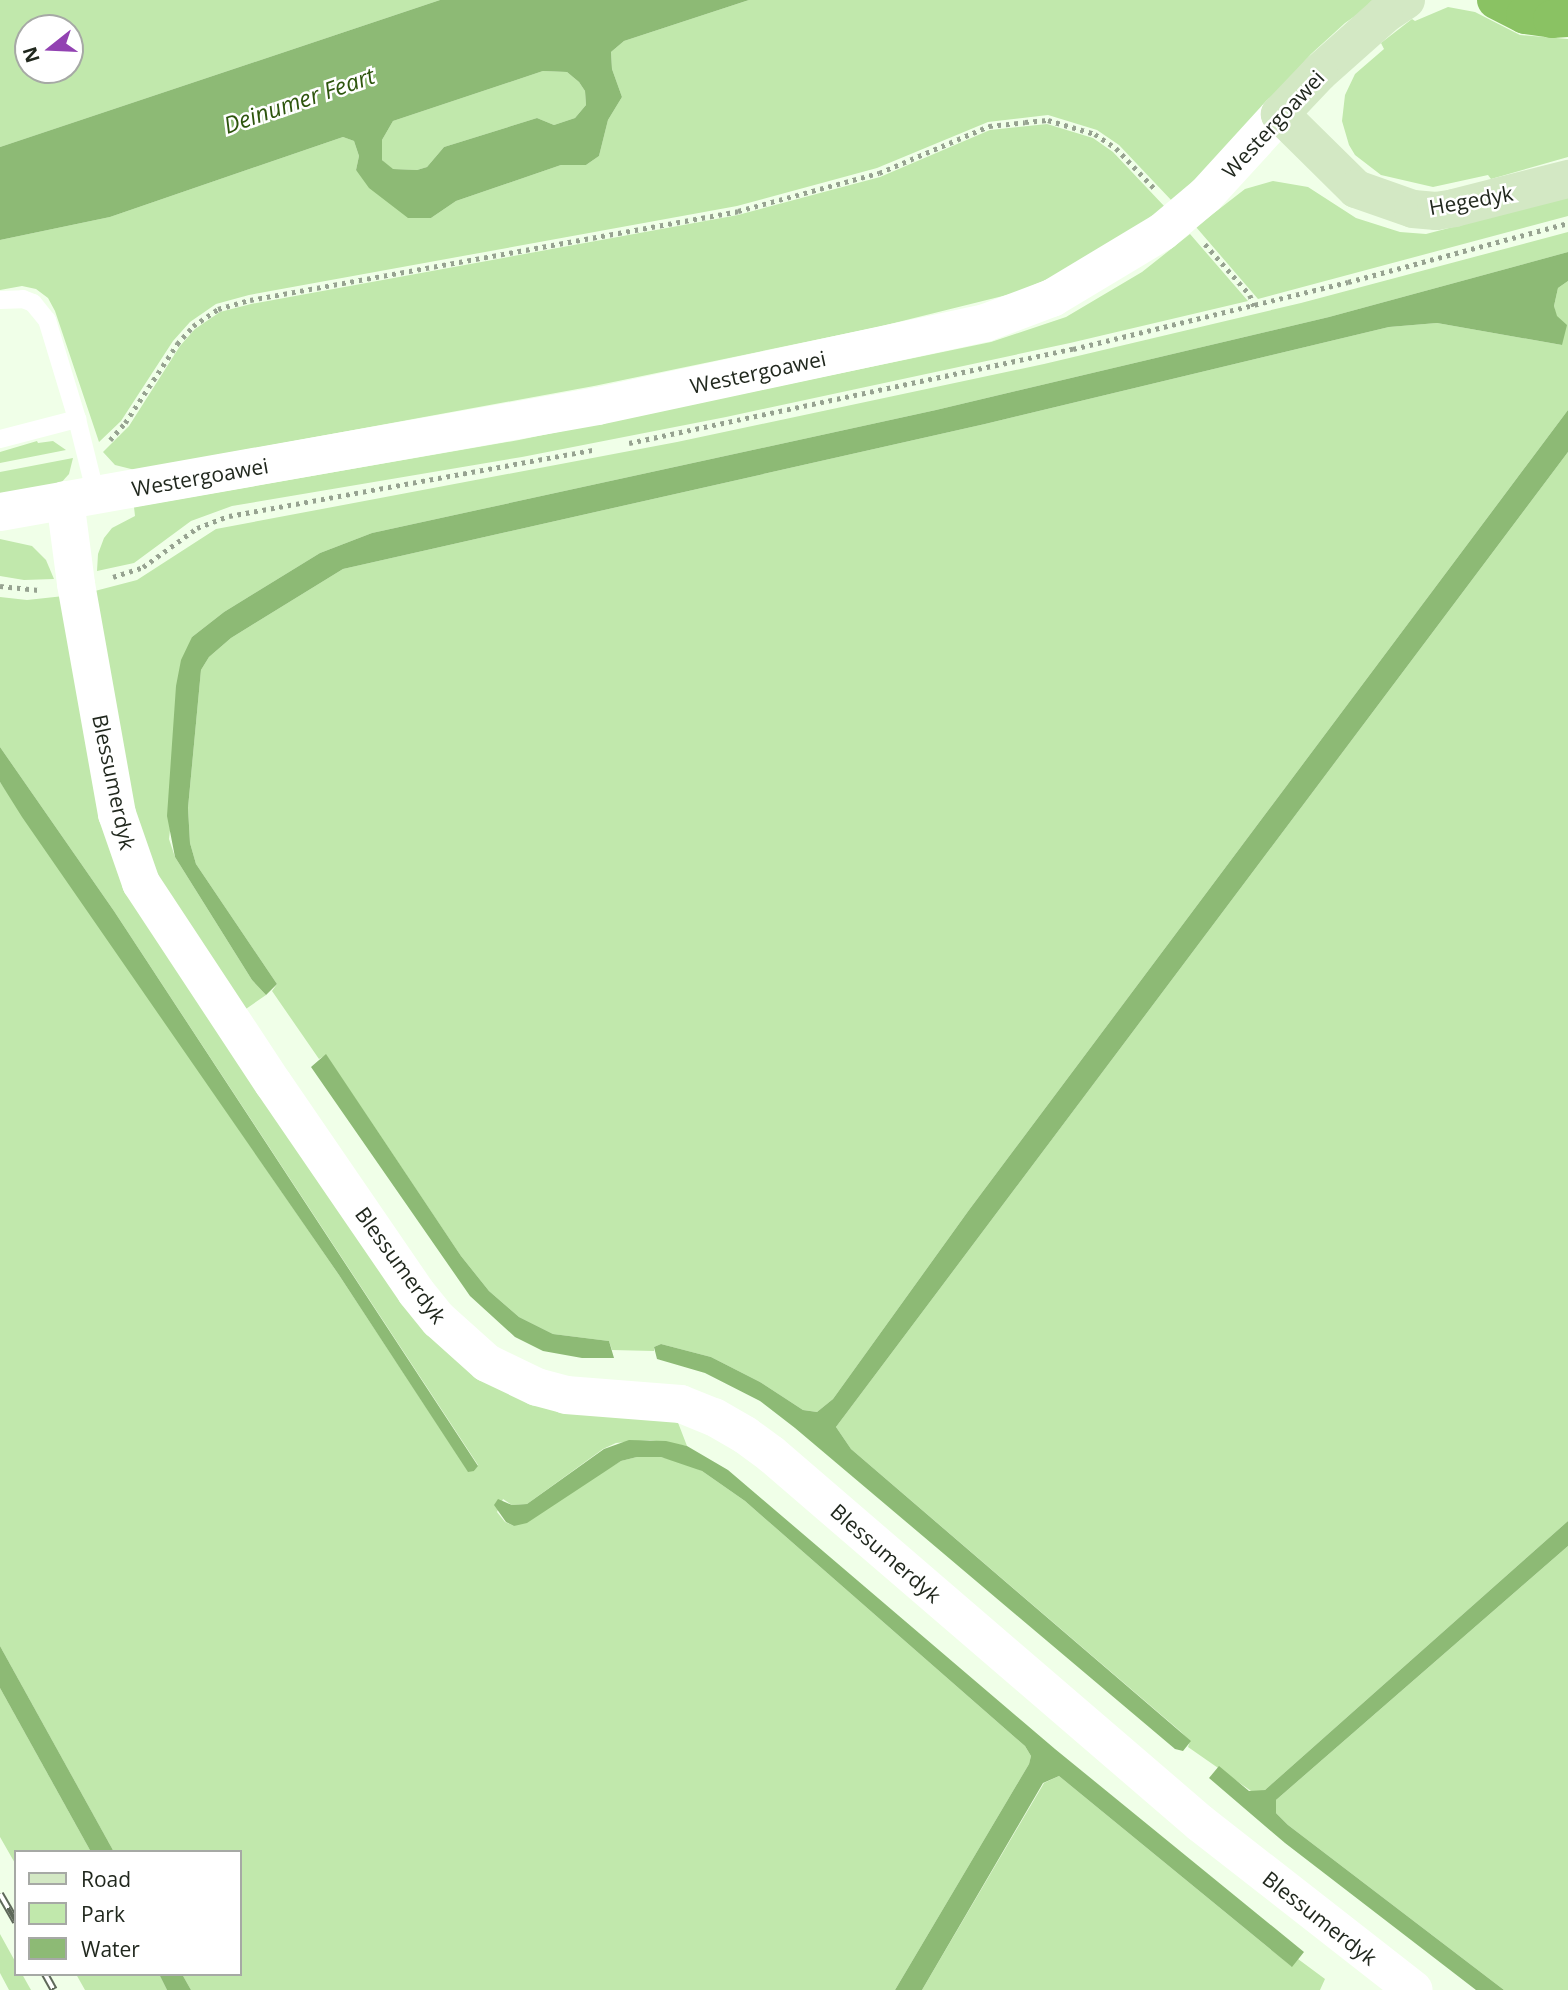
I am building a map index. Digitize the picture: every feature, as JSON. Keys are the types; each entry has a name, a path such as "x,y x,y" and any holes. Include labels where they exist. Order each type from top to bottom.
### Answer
{"highway":[{"path":"1496,0 1525,15 1552,19 1568,18"}],"main road":[{"name":"Westergoawei","path":"1280,114 1329,64 1406,0"},
{"name":"Hegedyk","path":"1280,114 1356,189 1413,209 1436,211 1454,208 1568,178"}],"street":[{"name":"Westergoawei","path":"0,512 598,406 985,323 1052,298 1163,232 1206,195 1280,114"},
{"name":"Blessumerdyk","path":"80,498 76,584 117,814 141,883 273,1083 416,1292 439,1320 487,1363 527,1384 566,1395 681,1404 714,1417 753,1441 1200,1823 1414,1990"}],"lane":[{"path":"0,300 23,299 41,311 47,320 77,419 80,498"},
{"path":"0,439 77,419"}],"path":[{"path":"101,447 125,424 177,344 193,326 218,309 250,300 738,211 879,173 989,127 1025,122 1048,120 1095,134 1116,148 1161,195"},
{"path":"1201,240 1250,295 1254,306 1568,223"}],"green space":[{"path":"0,0 440,0 0,147"},
{"path":"749,0 1378,0 1345,23 1311,54 1219,158 1172,201 1119,145 1097,130 1048,115 988,122 877,168 737,206 249,295 216,304 190,322 173,341 121,421 99,442 55,311 48,298 36,289 22,286 0,290 0,240 110,217 343,137 354,141 359,156 356,170 431,218 456,201 561,165 586,165 599,156 608,120 622,97 612,69 611,52 624,41"},
{"path":"1448,7 1475,12 1520,35 1568,39 1568,157 1491,179 1488,175 1433,187 1381,175 1355,155 1342,121 1345,95 1355,74 1384,49 1381,43 1412,19 1415,21"},
{"path":"543,71 567,72 579,82 585,91 586,105 575,118 554,125 537,118 444,147 427,167 417,170 392,169 382,160 382,140 393,121"},
{"path":"1047,124 1093,138 1113,152 1165,207 1135,230 1055,276 1015,293 878,327 594,386 135,470 115,465 103,452 129,426 180,346 195,329 220,312 251,304 738,215 880,177 990,130"},
{"path":"1273,181 1308,187 1356,218 1400,232 1426,234 1568,197 1568,216 1258,299 1196,227 1245,189"},
{"path":"1568,232 1568,252 1329,317 936,410 372,533 320,553 224,612 192,637 169,839 175,857 252,980 266,995 243,1011 177,912 140,843 91,592 137,580 216,529 677,442 1044,364 1301,303"},
{"path":"1190,234 1248,301 1070,343 726,417 522,457 232,506 191,521 134,563 97,571 98,554 104,538 112,528 135,516 134,507 519,440 991,342 1066,317 1142,272"},
{"path":"1568,281 1568,410 969,1210 833,1399 817,1412 803,1410 760,1382 711,1357 661,1344 654,1347 654,1351 612,1350 609,1341 553,1334 519,1317 489,1291 461,1256 326,1055 319,1059 272,991 277,984 196,864 190,843 188,808 201,670 209,657 231,638 343,569 985,424 1389,327 1437,323 1562,345 1554,306 1558,288"},
{"path":"37,441 53,441 66,450 0,463 0,452"},
{"path":"1568,452 1568,1521 1265,1790 1254,1793 1188,1747 1190,1741 1180,1731 851,1449 836,1427"},
{"path":"73,458 69,474 60,484 0,495 0,472"},
{"path":"0,539 32,546 46,560 54,579 24,580 0,576"},
{"path":"64,596 94,774 431,1332 677,1420 687,1446 650,1440 616,1443 603,1449 527,1504 512,1505 503,1499 497,1512 505,1522 514,1526 621,1461 637,1457 661,1457 683,1462 702,1471 745,1501 1025,1746 1031,1756 1029,1764 895,1990 191,1990 183,1976 242,1976 242,1850 113,1850 0,1646 0,782 339,1275 468,1471 474,1471 478,1465 114,911 0,747 0,597 27,600"},
{"path":"1568,1546 1568,1990 1504,1990 1288,1825 1276,1813 1276,1800"},
{"path":"0,1688 90,1850 14,1850 14,1862 0,1837"},
{"path":"1059,1776 1291,1966 1298,1959 1325,1979 1320,1990 922,1990 1044,1783"},
{"path":"0,1934 14,1959 14,1976 23,1976 31,1990 9,1990 0,1973"},
{"path":"77,1976 160,1976 167,1990 85,1990"}],"water":[{"name":"Deinumer Feart","path":"440,0 749,0 624,41 611,52 612,69 622,97 608,120 599,156 586,165 561,165 456,201 431,218 408,218 369,188 356,170 359,156 354,141 343,137 110,217 0,240 0,147","holes":["543,71 567,72 585,91 586,105 575,118 554,125 537,118 444,147 427,167 417,170 393,169 382,160 382,140 393,121"]},
{"path":"1568,252 1568,281 1558,288 1554,306 1557,316 1567,325 1562,345 1437,323 1389,327 985,424 343,569 231,638 209,657 201,670 188,808 190,843 196,864 277,984 266,995 252,980 175,857 167,816 176,686 181,660 192,637 224,612 320,553 372,533 936,410 1329,317"},
{"path":"1568,410 1568,452 836,1427 851,1449 1191,1741 1183,1751 1175,1749 795,1428 760,1401 705,1373 657,1359 654,1347 661,1344 711,1357 760,1382 803,1410 817,1412 833,1399 969,1210"},
{"path":"0,747 114,911 478,1466 474,1471 468,1472 339,1275 22,817 0,782"},
{"path":"326,1054 461,1256 489,1291 519,1317 553,1334 609,1341 614,1358 582,1358 543,1351 515,1337 470,1296 311,1067"},
{"path":"629,1440 666,1441 687,1446 728,1470 1055,1749 1304,1952 1292,1967 1059,1776 1043,1783 922,1990 895,1990 1029,1764 1031,1756 1025,1746 745,1501 702,1471 661,1457 637,1457 621,1461 527,1523 514,1526 506,1522 494,1505 498,1499 512,1505 527,1504 604,1449"},
{"path":"1568,1521 1568,1546 1276,1800 1276,1813 1288,1825 1504,1990 1476,1990 1285,1843 1209,1778 1219,1766 1249,1791 1265,1790"},
{"path":"0,1646 113,1850 90,1850 0,1688"},
{"path":"160,1976 183,1976 191,1990 167,1990"}],"railway":[{"path":"0,1894 14,1918"},
{"path":"46,1976 54,1990"}]}
